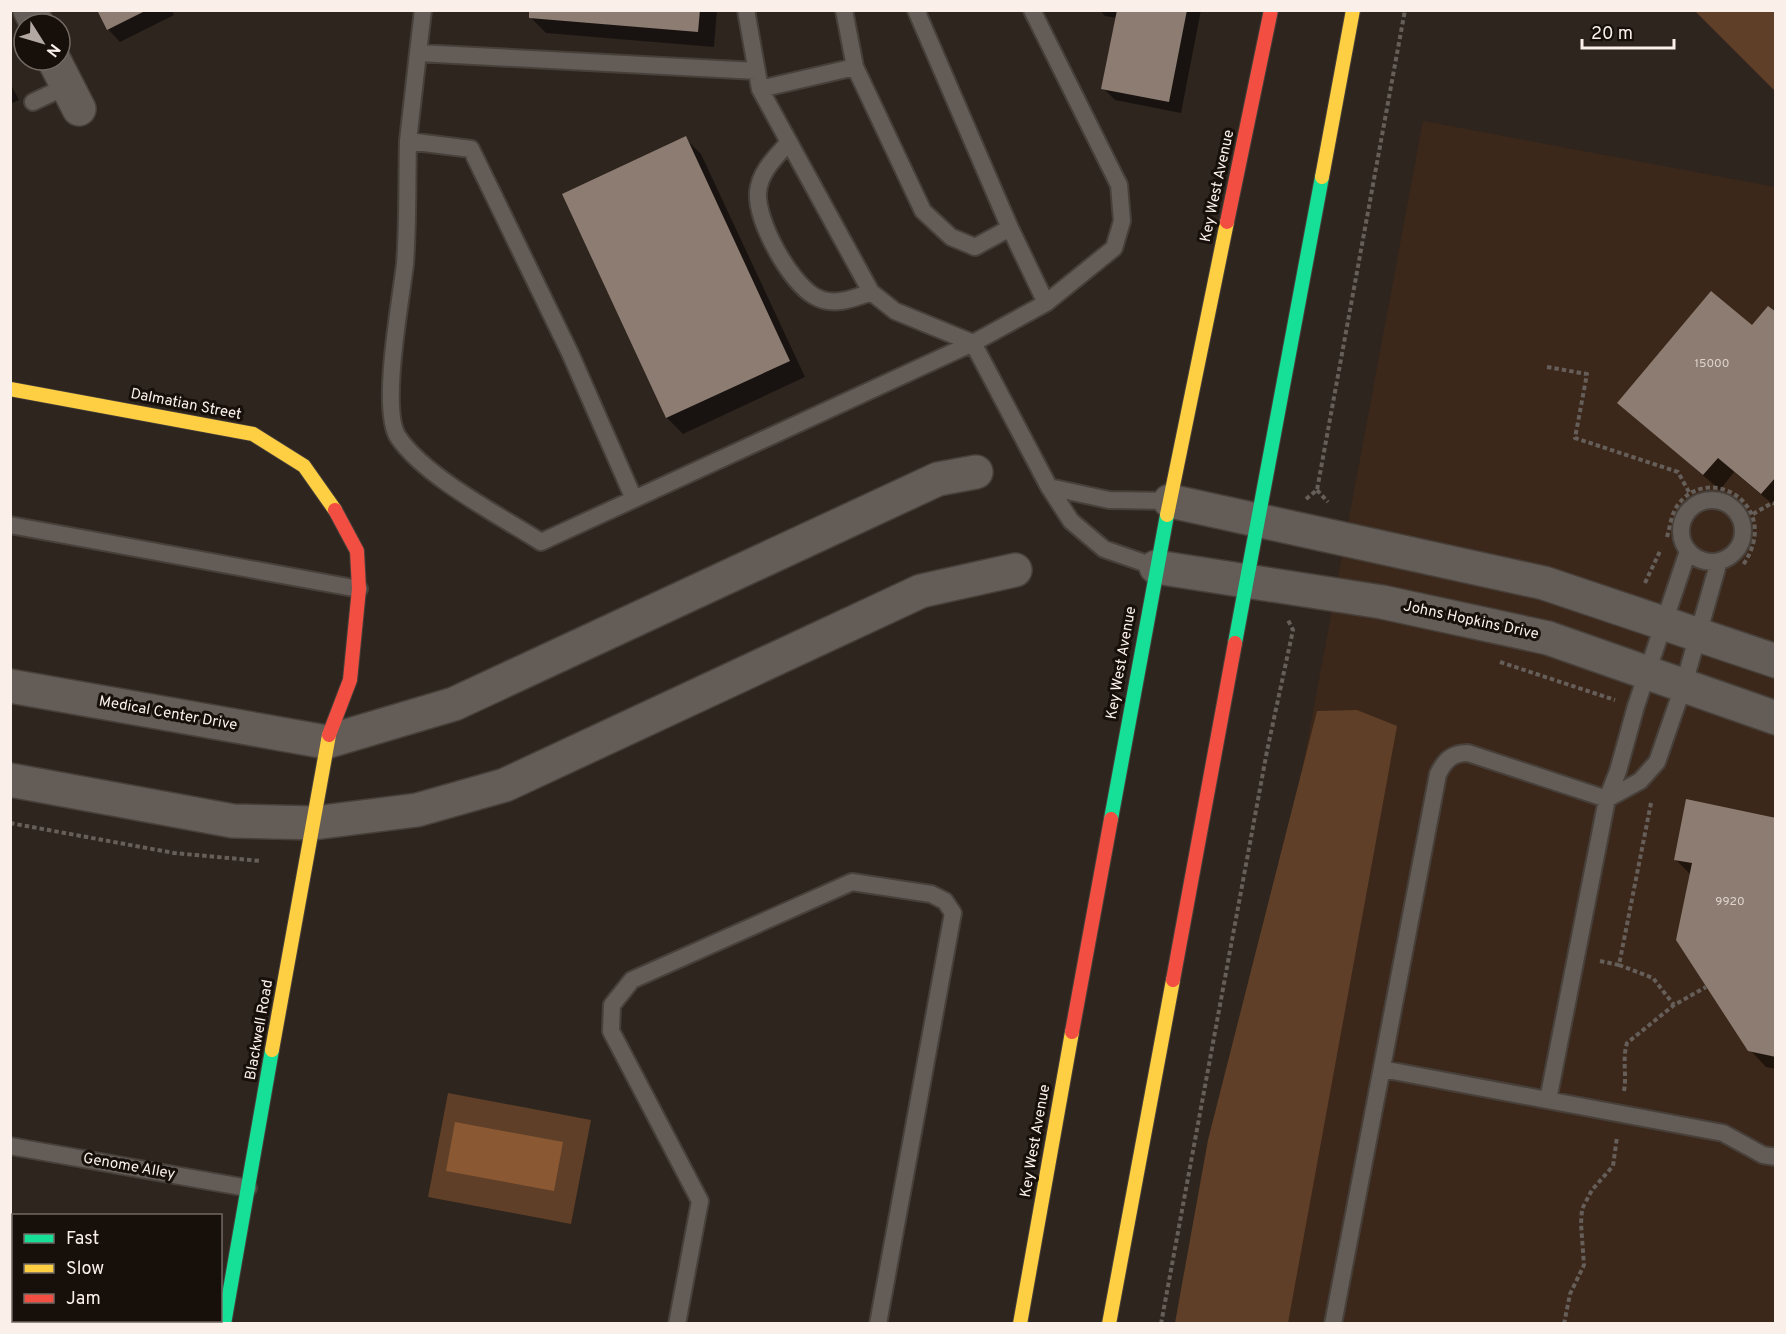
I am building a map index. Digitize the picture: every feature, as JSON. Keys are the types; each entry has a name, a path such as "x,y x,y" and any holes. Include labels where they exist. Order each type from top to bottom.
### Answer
{"main road":[{"path":"1109,1323 1353,10"},
{"name":"Key West Avenue","path":"1020,1323 1156,567 1271,11"},
{"name":"Dalmatian Street","path":"10,389 253,434 304,466 331,503 357,551 359,589 350,680 326,742"},
{"name":"Blackwell Road","path":"224,1323 314,823 326,742"}],"street":[{"path":"326,742 454,704 938,479 976,472"},
{"path":"1170,501 1544,583 1776,661"},
{"name":"Johns Hopkins Drive","path":"1156,567 1287,585 1382,602 1548,638 1648,671 1776,718"},
{"path":"10,780 233,821 314,823 417,810 505,785 921,591 1015,570"},
{"name":"Medical Center Drive","path":"10,686 326,742"}],"lane":[{"path":"423,10 408,141 405,263 393,355 392,408 396,435 420,462 541,542 973,343 1046,303 1114,248 1122,221 1119,185 1032,10"},
{"path":"746,10 760,89 872,292 895,311 973,343 1049,487 1071,521 1104,549 1156,567"},
{"path":"844,10 855,67 923,211 951,237 975,247 1010,228"},
{"path":"916,10 1010,228 1046,303"},
{"path":"418,53 757,71"},
{"path":"760,89 855,67"},
{"path":"33,102 67,85"},
{"path":"408,141 471,149 570,353 634,499"},
{"path":"789,142 766,167 758,192 763,223 791,274 814,297 843,303 872,292"},
{"path":"1049,487 1109,500 1170,501"},
{"path":"1719,500 1736,510 1744,529 1738,548 1732,555 1719,561 1702,561 1688,551 1681,533 1684,515 1699,502 1719,500"},
{"path":"10,525 359,589"},
{"path":"1548,1100 1606,799 1618,771 1636,706 1688,551"},
{"path":"1333,1323 1438,774 1449,758 1458,753 1468,753 1606,799 1640,780 1657,762 1684,684 1719,561"},
{"path":"677,1323 700,1201 611,1031 612,1005 632,980 852,882 931,894 945,901 953,913 878,1323"},
{"path":"1382,1069 1723,1133 1763,1155 1776,1157"},
{"name":"Genome Alley","path":"10,1146 248,1188"}],"path":[{"path":"1295,528 1300,503 1317,490 1405,10"},
{"path":"1547,367 1587,374 1575,438 1678,472 1690,494"},
{"path":"1753,514 1772,503 1776,504"},
{"path":"1287,585 1283,611 1293,630"},
{"path":"1161,1323 1265,763 1293,630 1300,623"},
{"path":"1497,662 1636,706"},
{"path":"1652,797 1619,965 1653,978 1674,1005"},
{"path":"10,822 174,853 261,861"},
{"path":"1564,1323 1570,1294 1584,1264 1582,1209 1592,1190 1612,1166 1627,1074 1624,1052 1627,1043 1674,1005 1706,987"}],"shaded area":[{"path":"1695,11 1775,11 1775,91"},
{"path":"1423,121 1775,187 1775,1323 1199,1324"},
{"path":"1357,710 1397,726 1288,1323 1175,1323 1208,1140 1317,711"},
{"path":"448,1093 591,1120 571,1224 428,1197"},
{"path":"455,1122 563,1142 554,1191 446,1171"}],"building":[{"path":"97,10 147,10 107,30"},
{"path":"529,10 700,10 698,32 529,18"},
{"path":"1117,10 1187,10 1169,102 1101,89"},
{"path":"686,136 790,361 666,418 562,194"},
{"path":"1711,291 1752,325 1768,306 1776,312 1776,477 1761,494 1718,458 1703,475 1617,403"},
{"path":"1686,799 1776,818 1776,1057 1748,1051 1676,940 1692,863 1674,860"}],"traffic: fast":[{"path":"1235,643 1322,177"},
{"path":"1111,819 1167,515"},
{"path":"224,1324 272,1050"}],"traffic: slow":[{"path":"1322,177 1353,10"},
{"path":"1167,515 1227,222"},
{"path":"10,389 253,434 304,466 335,510"},
{"path":"272,1050 329,735"},
{"path":"1109,1324 1173,980"},
{"path":"1020,1324 1072,1032"}],"traffic: jam":[{"path":"1227,222 1271,10"},
{"path":"329,735 350,680 359,589 357,551 335,510"},
{"path":"1173,980 1235,643"},
{"path":"1072,1032 1111,819"}]}
